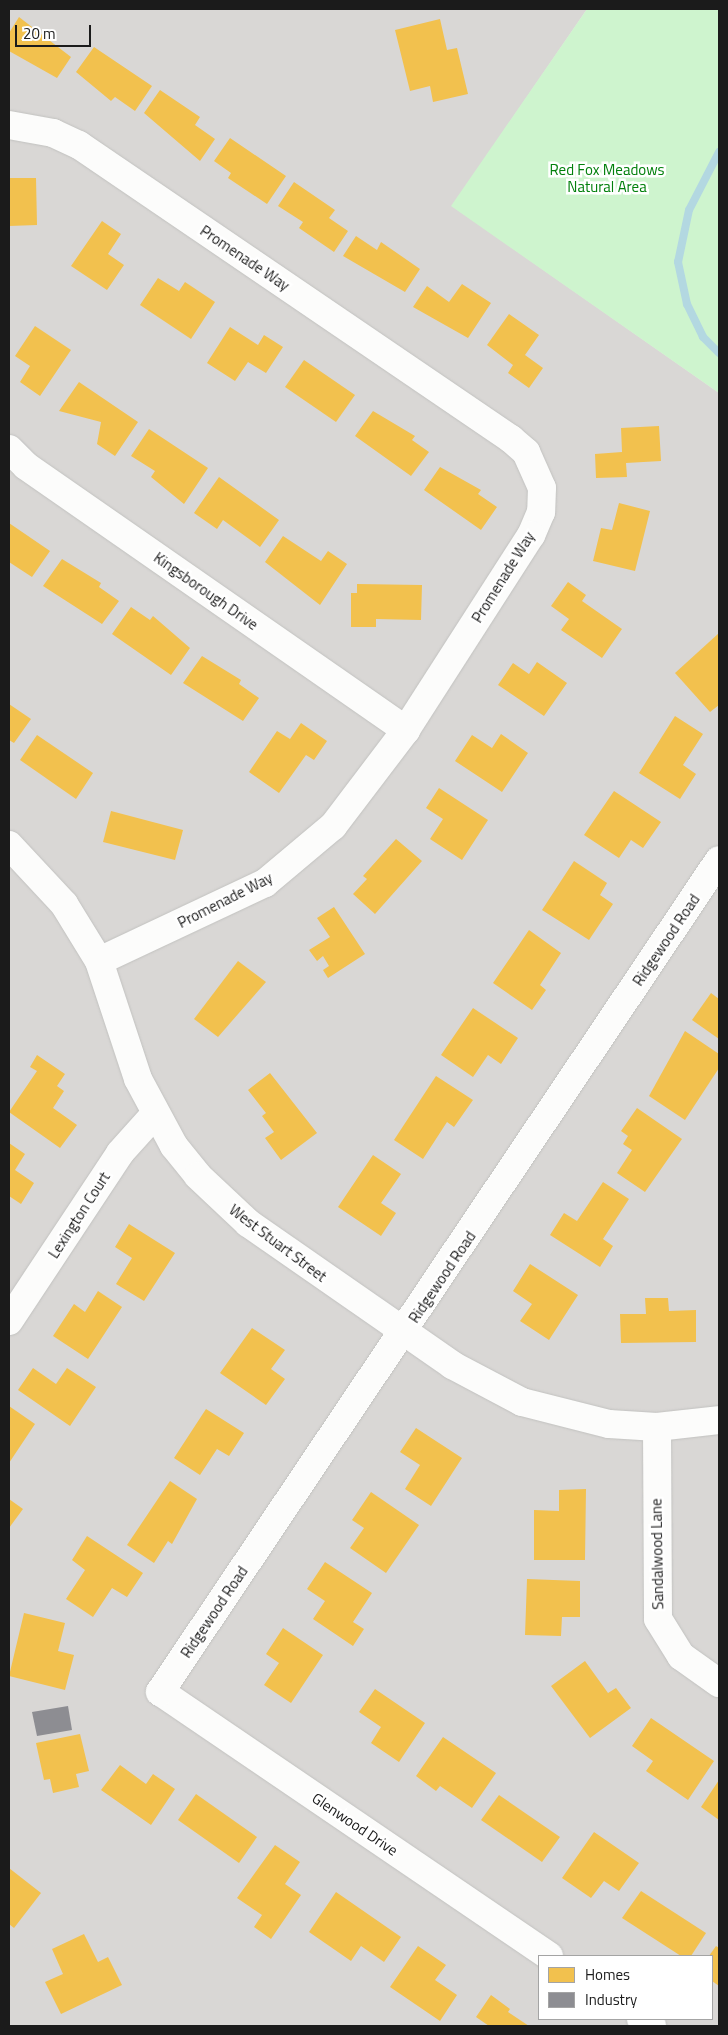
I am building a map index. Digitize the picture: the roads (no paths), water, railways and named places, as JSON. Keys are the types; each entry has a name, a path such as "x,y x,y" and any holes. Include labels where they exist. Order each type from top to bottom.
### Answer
{"street":[{"name":"Promenade Way","path":"9,125 53,133 79,145 526,452 542,488 541,512 531,535 406,730 333,826 265,883 99,961"},
{"name":"Kingsborough Drive","path":"9,450 406,730"},
{"name":"West Stuart Street","path":"9,845 64,904 99,961 124,1042 155,1114 186,1161 224,1202 404,1333 484,1384 522,1402 567,1416 657,1427 719,1420"},
{"name":"Ridgewood Road","path":"160,1692 404,1333 719,860"},
{"name":"Lexington Court","path":"9,1321 120,1153 155,1114"},
{"name":"Sandalwood Lane","path":"657,1427 658,1619 680,1656 719,1683"},
{"name":"Glenwood Drive","path":"160,1692 548,1955"}],"waterway":[{"path":"719,152 689,210 678,262 687,304 703,337 719,353"}],"park label":[{"name":"Red Fox Meadows Natural Area","path":"607,178"}]}
